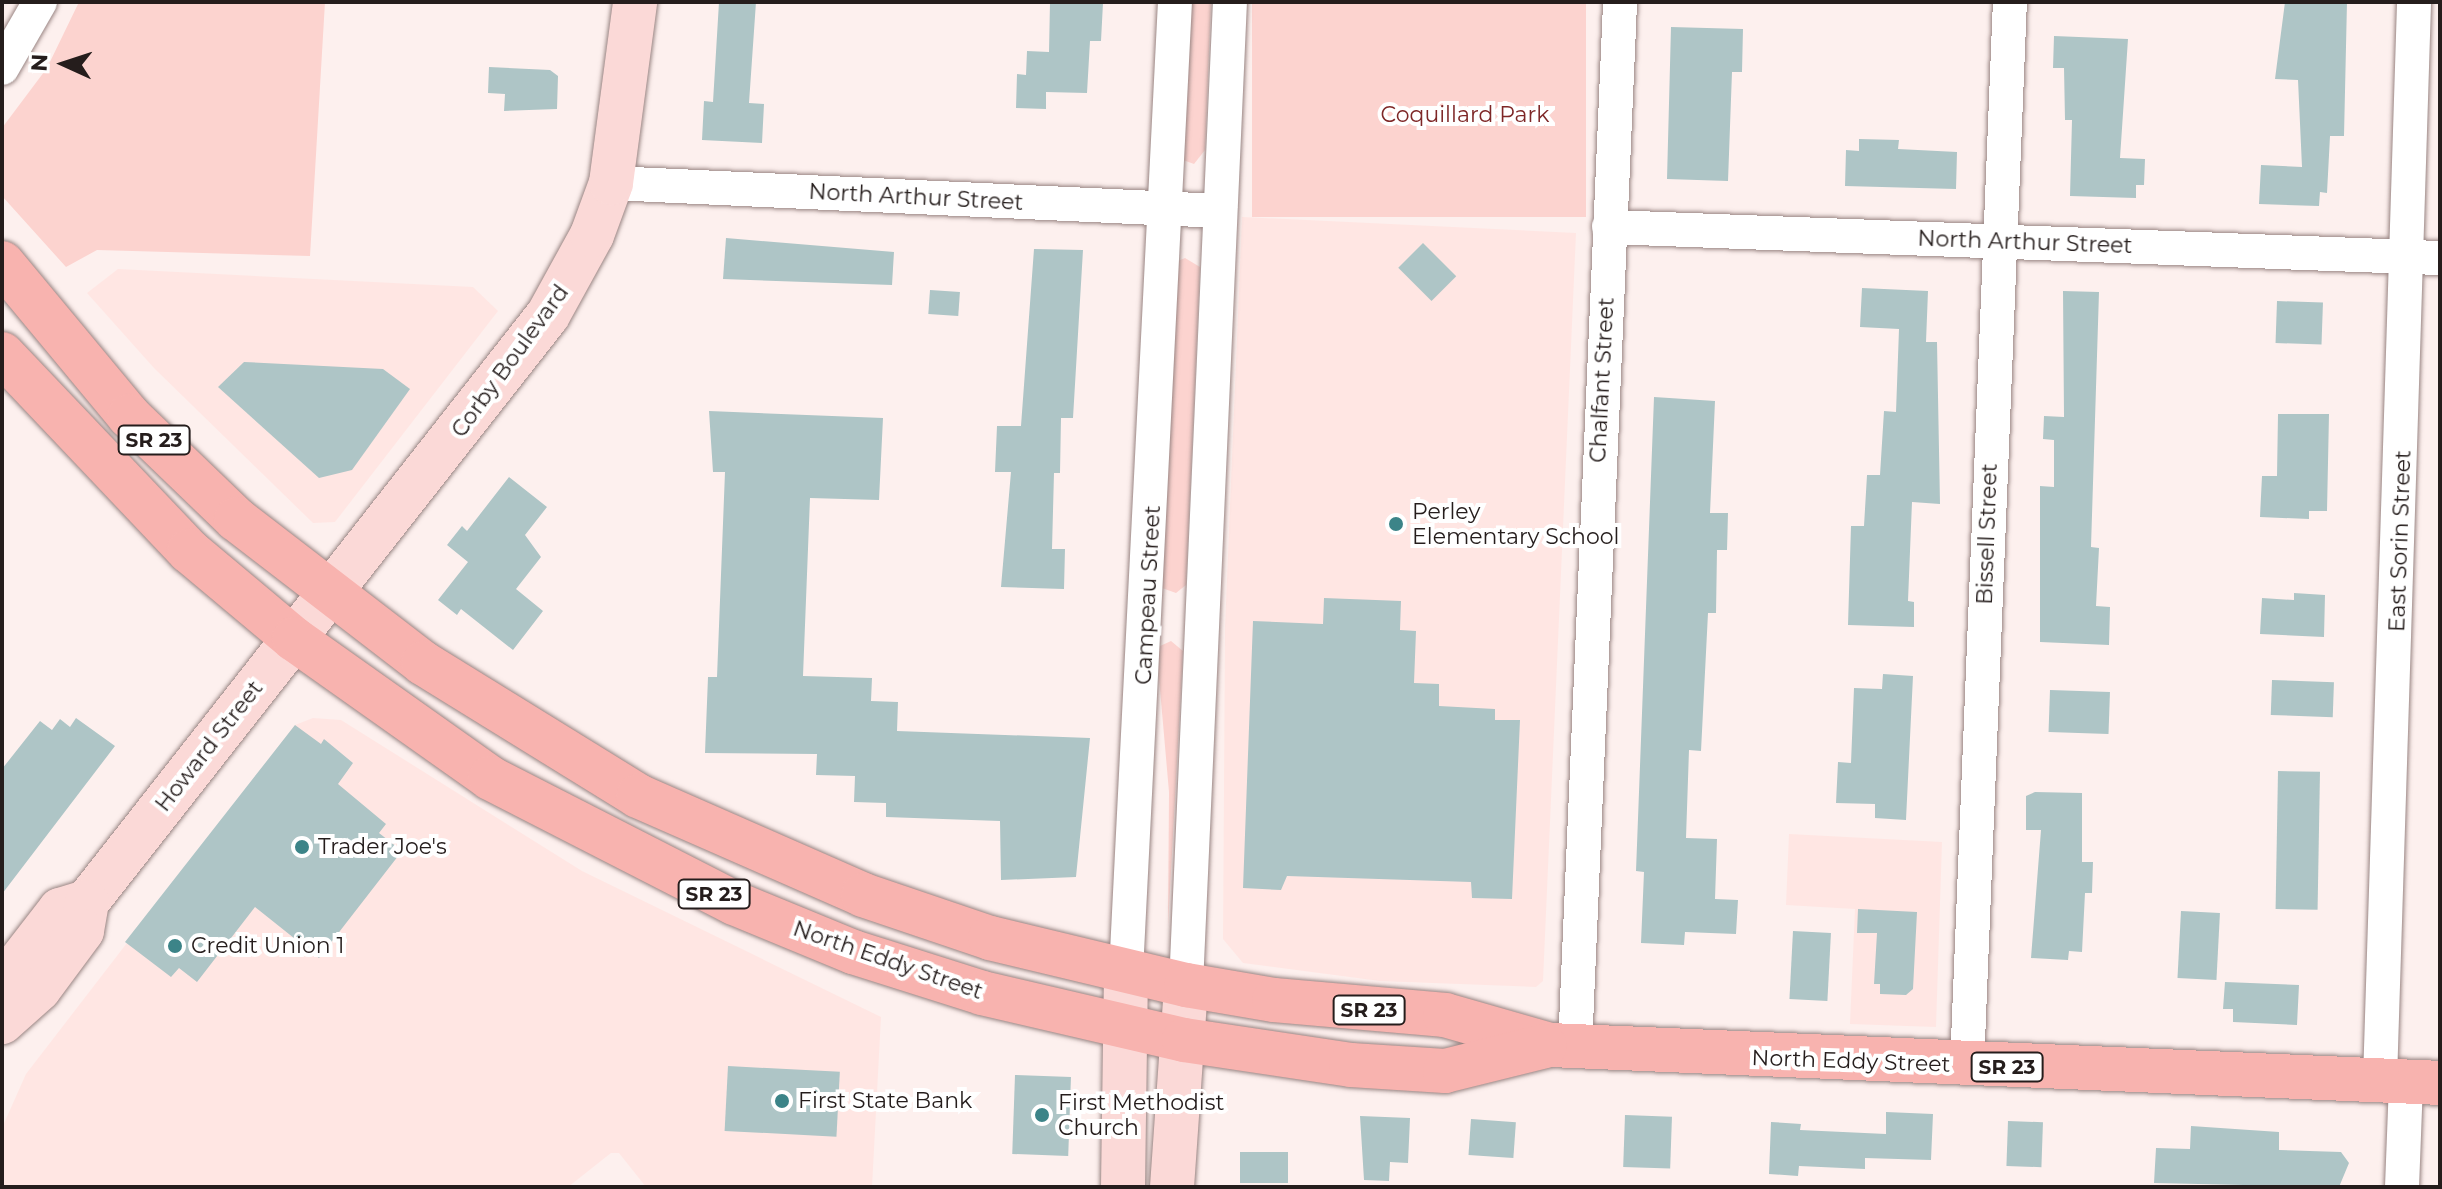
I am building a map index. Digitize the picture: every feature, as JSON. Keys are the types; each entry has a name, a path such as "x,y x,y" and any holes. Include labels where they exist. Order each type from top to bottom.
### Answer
{"main road":[{"name":"SR 23","path":"2,263 129,416 236,519 332,591"},
{"name":"SR 23","path":"2,354 189,551 294,639"},
{"name":"North Eddy Street","path":"332,591 423,663 638,796 863,895 990,938 1126,972 1306,1004 1445,1015 1562,1046 1967,1066 2409,1082"},
{"name":"North Eddy Street","path":"294,639 490,778 627,853 853,952 1123,1028 1351,1065 1445,1071 1562,1046"}],"street":[{"path":"2,68 40,2"},
{"name":"Corby Boulevard","path":"332,591 548,315 592,235 611,183 635,2"},
{"name":"Campeau Street","path":"1123,1187 1128,1092 1123,1028 1167,209 1175,2"},
{"path":"1172,1187 1184,1040 1230,2"},
{"name":"Chalfant Street","path":"1562,1046 1620,2"},
{"name":"Bissell Street","path":"1967,1066 2010,2"},
{"name":"East Sorin Street","path":"2402,1187 2409,1082 2423,257 2414,2"},
{"name":"North Arthur Street","path":"611,183 1220,211"},
{"name":"North Arthur Street","path":"1609,227 2423,257"},
{"name":"Howard Street","path":"2,1022 30,1000 82,931 87,902 332,591"},
{"name":"Howard Street","path":"2,985 60,910 87,902"}],"shaded area":[{"name":"Perley Elementary School","path":"1242,217 1576,233 1543,981 1536,987 1380,981 1243,963 1223,939 1225,628"},
{"path":"118,269 473,287 498,311 335,522 313,523 154,368 87,293"},
{"path":"313,718 341,720 582,871 881,1017 872,1187 646,1187 619,1153 611,1153 568,1187 2,1187 2,1128 26,1074 295,725"},
{"path":"1789,834 1942,842 1936,1027 1850,1024 1855,909 1786,905"}],"green space":[{"path":"79,2 325,2 310,256 97,250 66,267 2,196 2,128 47,68"},
{"path":"1185,2 1211,2 1205,150 1194,164 1183,160"},
{"name":"Coquillard Park","path":"1252,2 1586,2 1586,217 1252,217"},
{"path":"1185,258 1200,267 1186,585 1176,593 1162,588 1178,261"},
{"path":"1171,641 1183,651 1168,927 1169,792 1157,655 1158,647"}],"building":[{"path":"719,2 756,2 749,103 764,104 762,143 702,140 704,101 713,102"},
{"path":"1050,2 1103,3 1101,41 1090,41 1087,93 1046,92 1046,109 1016,108 1017,74 1026,75 1027,51 1049,52"},
{"path":"2285,2 2347,2 2344,136 2330,136 2327,193 2320,192 2319,206 2259,204 2261,165 2302,167 2298,80 2275,79"},
{"path":"1671,27 1743,29 1742,72 1732,72 1728,181 1667,179"},
{"path":"2054,36 2128,39 2120,158 2145,159 2144,185 2136,185 2136,198 2070,196 2072,120 2065,120 2064,68 2053,68"},
{"path":"489,67 550,70 558,76 557,109 504,111 505,94 488,93"},
{"path":"1859,139 1899,140 1898,149 1957,152 1956,189 1845,186 1846,150 1859,151"},
{"path":"726,238 894,252 892,285 723,279"},
{"path":"1423,243 1456,276 1431,301 1398,268"},
{"path":"1034,249 1083,250 1073,418 1061,418 1060,473 1054,473 1052,549 1065,549 1064,589 1001,587 1011,472 995,472 997,426 1021,426"},
{"path":"1862,288 1928,291 1926,342 1937,342 1940,504 1912,502 1908,601 1914,602 1914,627 1848,625 1851,526 1864,526 1867,475 1880,475 1884,411 1896,412 1899,329 1860,327"},
{"path":"930,290 960,292 958,316 928,314"},
{"path":"2063,291 2099,292 2091,547 2099,548 2096,606 2110,607 2109,645 2040,642 2040,486 2054,487 2054,440 2043,439 2044,416 2064,417"},
{"path":"2277,301 2323,303 2322,345 2276,343"},
{"path":"244,362 383,369 410,389 352,470 319,478 218,387"},
{"path":"1654,397 1715,401 1710,513 1728,513 1727,550 1717,550 1716,613 1708,613 1701,751 1689,750 1686,838 1717,839 1715,899 1738,900 1736,934 1685,932 1684,945 1641,943 1644,872 1636,871"},
{"path":"709,411 883,418 879,500 810,498 803,676 872,678 871,701 898,702 897,731 1090,738 1076,877 1001,880 1000,821 886,817 886,803 854,802 855,776 816,775 817,754 705,753 708,677 717,677 725,472 713,472"},
{"path":"2278,414 2329,414 2327,511 2309,511 2309,519 2260,517 2262,476 2277,476"},
{"path":"509,477 547,507 525,535 541,557 516,589 543,611 513,650 461,609 457,615 438,600 468,562 447,545 462,526 467,531"},
{"path":"2294,593 2325,595 2324,637 2260,634 2262,598 2294,600"},
{"path":"1324,598 1401,601 1400,630 1416,631 1414,683 1439,684 1439,706 1495,709 1495,720 1520,720 1512,899 1472,898 1471,882 1287,876 1281,890 1243,888 1253,621 1323,624"},
{"path":"1883,674 1913,676 1906,820 1875,818 1875,804 1836,803 1838,762 1851,763 1854,688 1882,689"},
{"path":"2272,680 2334,682 2333,717 2271,715"},
{"path":"2050,690 2110,692 2108,734 2049,732"},
{"path":"76,718 115,746 2,894 2,769 40,721 52,730 60,719 70,727"},
{"path":"295,725 321,744 324,739 353,763 338,784 386,824 379,833 402,851 319,958 255,907 197,982 179,968 171,977 125,942"},
{"path":"2278,771 2320,772 2318,910 2276,909"},
{"path":"2035,792 2082,793 2082,862 2093,862 2092,893 2085,893 2082,952 2069,951 2068,960 2031,958 2041,830 2026,830 2026,796"},
{"path":"1858,909 1917,912 1913,989 1906,995 1880,994 1880,984 1874,984 1877,933 1857,933"},
{"path":"2181,911 2220,913 2216,980 2177,978"},
{"path":"1793,931 1831,933 1827,1001 1789,999"},
{"path":"2225,982 2299,985 2297,1025 2233,1022 2233,1009 2223,1009"},
{"name":"First State Bank","path":"728,1066 840,1072 836,1137 725,1131"},
{"name":"First Methodist Church","path":"1015,1075 1071,1077 1068,1156 1012,1154"},
{"path":"1886,1112 1933,1114 1931,1160 1865,1158 1865,1169 1799,1166 1798,1176 1769,1174 1771,1122 1801,1124 1800,1130 1886,1134"},
{"path":"1625,1115 1672,1117 1670,1169 1623,1167"},
{"path":"1360,1116 1410,1118 1408,1163 1390,1162 1389,1181 1364,1180"},
{"path":"1471,1119 1516,1122 1513,1158 1468,1155"},
{"path":"2008,1121 2043,1122 2041,1167 2006,1166"},
{"path":"2191,1126 2279,1132 2279,1150 2341,1152 2349,1163 2339,1187 2154,1183 2156,1148 2190,1149"},
{"path":"1240,1152 1288,1152 1288,1183 1240,1183"}],"place":[{"name":"Perley Elementary School","path":"1396,524"},
{"name":"Trader Joe's","path":"302,847"},
{"name":"Credit Union 1","path":"175,946"},
{"name":"First State Bank","path":"782,1101"},
{"name":"First Methodist Church","path":"1042,1115"}]}
